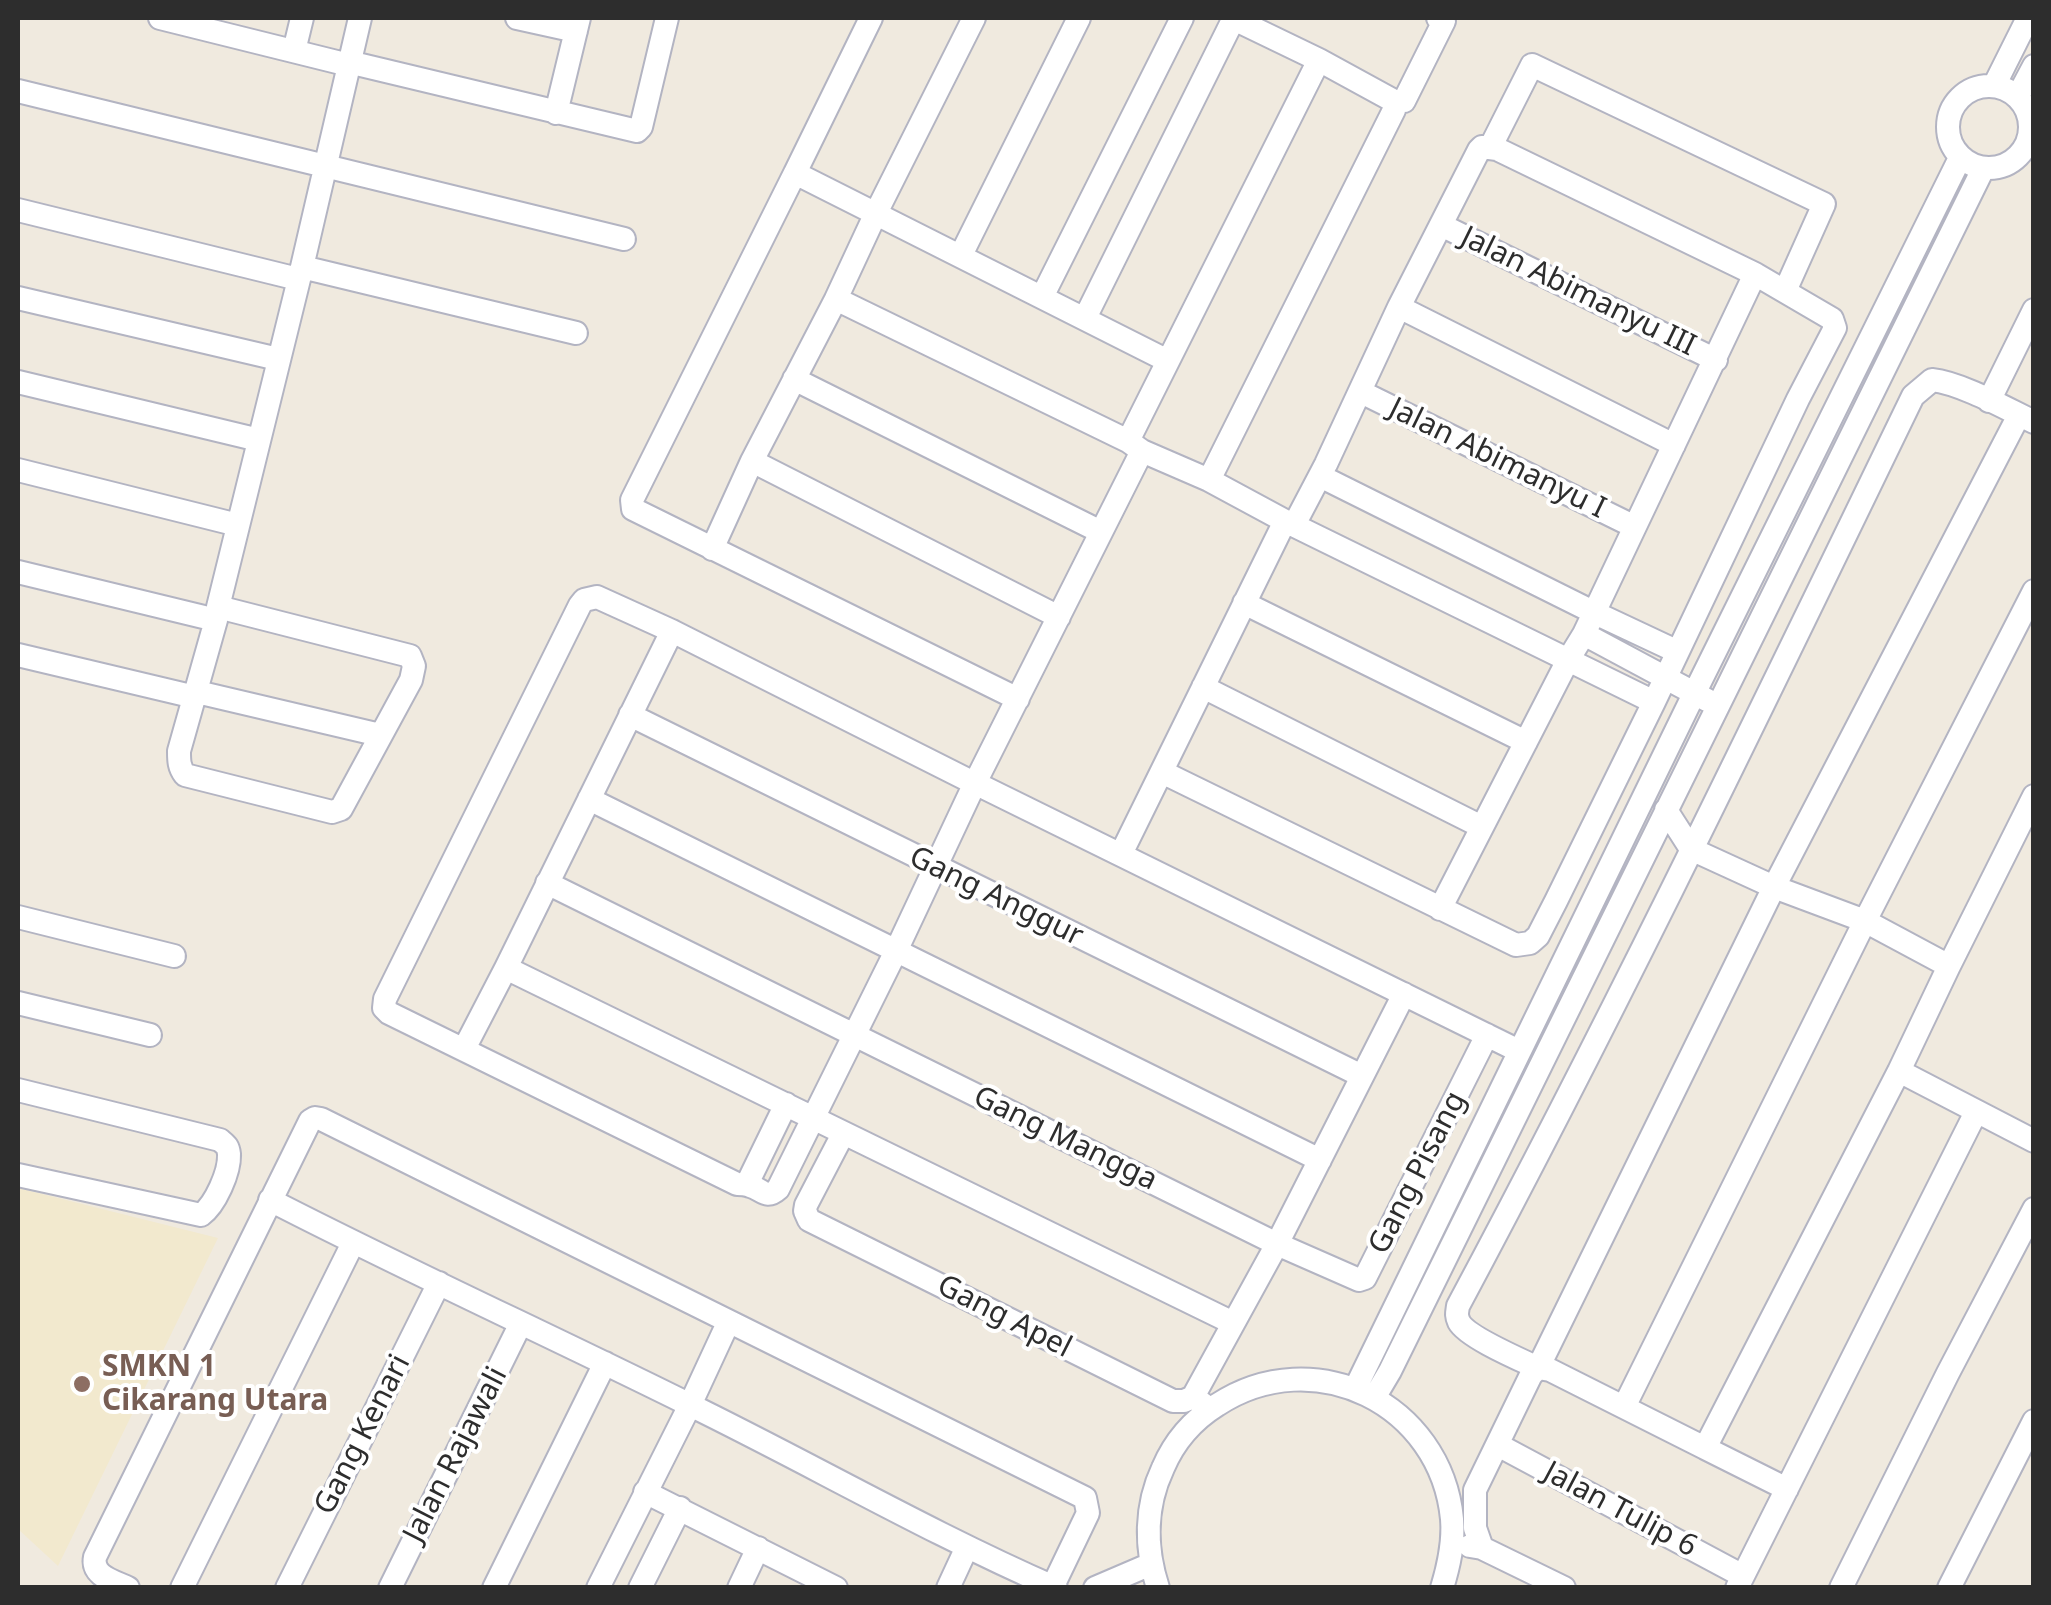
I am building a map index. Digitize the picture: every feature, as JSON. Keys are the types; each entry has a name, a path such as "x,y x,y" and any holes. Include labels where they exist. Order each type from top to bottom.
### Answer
{"street":[{"path":"160,18 213,24 294,51 632,132 640,130 668,18"},
{"path":"294,51 302,18"},
{"path":"18,572 217,614 403,653 410,656 411,680 341,809 332,812 185,775 180,769 179,752 217,614 326,166 355,65 360,18"},
{"path":"517,18 577,24 556,113"},
{"path":"871,18 632,500 639,513 1018,700"},
{"path":"712,549 974,18"},
{"path":"961,255 1080,18"},
{"path":"1042,297 1182,18"},
{"path":"1085,318 1233,18 1394,101 1404,100 1444,21 1438,18"},
{"path":"1995,84 2028,18"},
{"path":"1319,60 1168,361 1101,532 975,783 778,1189 767,1194 748,1184 738,1184 384,1008 571,623 584,600 597,597 672,632 975,783 1520,1051"},
{"path":"1490,148 1532,66 1824,204 1786,291"},
{"path":"2018,96 2034,66"},
{"path":"1995,84 2018,96 2031,120 2030,146 2008,164 1983,169 1960,158 1947,134 1951,108 1969,89 1995,84"},
{"path":"18,91 624,239"},
{"path":"1209,480 1394,110 1394,101"},
{"path":"1121,854 1244,604 1320,476 1479,150 1497,149 1755,274 1832,318 1835,328 1556,901 1530,944 1516,945 1440,910 1162,772"},
{"path":"1364,1394 1520,1051 1960,158"},
{"path":"1364,1394 1390,1371 1983,169"},
{"path":"795,173 1168,361"},
{"path":"18,210 576,333"},
{"name":"Jalan Abimanyu III","path":"1441,224 1716,360"},
{"path":"1440,910 1584,634 1755,274"},
{"path":"18,298 278,359"},
{"path":"836,299 1654,702"},
{"path":"1400,307 1674,445"},
{"path":"1989,401 2032,315"},
{"path":"1879,379 1913,396"},
{"path":"794,380 1101,532"},
{"path":"1482,1548 1474,1528 1475,1490 1531,1375 1538,1368 1774,887 2007,435 2026,419 1937,380 1924,384 1913,396 1691,849 1458,1306 1456,1317 1476,1336 1538,1368 1550,1370 1787,1488"},
{"path":"18,382 259,440"},
{"name":"Jalan Abimanyu I","path":"1361,392 1634,526"},
{"path":"1798,399 1830,419"},
{"path":"752,462 1059,617"},
{"path":"18,470 238,525"},
{"path":"1320,476 1676,651"},
{"path":"1786,570 1820,588"},
{"path":"1715,571 1749,584"},
{"path":"1624,1407 2034,591"},
{"path":"1244,604 1526,742"},
{"path":"464,1049 672,632"},
{"path":"1584,634 1719,705"},
{"path":"18,655 380,736"},
{"path":"1203,687 1482,827"},
{"name":"Gang Anggur","path":"630,715 1362,1076"},
{"path":"1630,750 1662,763"},
{"path":"1705,1448 1949,966 2028,823 2034,796"},
{"path":"589,799 1320,1160"},
{"path":"1666,810 1691,849 1865,922 1949,966"},
{"name":"Gang Mangga","path":"546,883 1277,1244"},
{"path":"1556,901 1587,915"},
{"path":"18,918 174,956"},
{"path":"506,968 1233,1323"},
{"path":"1582,982 1617,996"},
{"path":"1095,1588 1155,1576 1148,1521 1158,1478 1201,1403 1233,1323 1404,994"},
{"path":"18,1003 150,1036"},
{"name":"Gang Pisang","path":"1277,1244 1358,1280 1365,1278 1487,1035"},
{"path":"1899,1070 2034,1141"},
{"path":"18,1090 220,1140 229,1157 214,1202 208,1211 195,1216 18,1175"},
{"path":"748,1184 786,1104"},
{"path":"1740,1582 1976,1112"},
{"path":"128,1588 96,1570 95,1557 270,1200 314,1118 1084,1498 1088,1513 1054,1587 966,1547 690,1404 270,1200"},
{"name":"Gang Apel","path":"843,1134 806,1205 809,1220 1173,1402 1201,1403"},
{"path":"1479,1190 1510,1207"},
{"path":"1841,1588 2034,1209"},
{"path":"182,1588 353,1243"},
{"name":"Gang Kenari","path":"287,1588 439,1284"},
{"path":"598,1588 728,1322"},
{"name":"Jalan Rajawali","path":"390,1588 522,1323"},
{"path":"494,1588 605,1364"},
{"path":"1201,1403 1290,1379 1323,1381 1364,1394 1409,1424 1434,1460 1449,1500 1452,1544 1442,1588"},
{"path":"1949,1588 2034,1421"},
{"name":"Jalan Tulip 6","path":"1498,1445 1740,1582"},
{"path":"645,1492 836,1588"},
{"path":"640,1588 680,1508"},
{"path":"1452,1544 1482,1548 1564,1588"},
{"path":"948,1588 966,1547"},
{"path":"739,1588 758,1548"}],"shaded area":[{"name":"SMKN 1 Cikarang Utara","path":"18,1188 218,1238 58,1566 18,1529"}],"place":[{"name":"SMKN 1 Cikarang Utara","path":"82,1384"}]}
